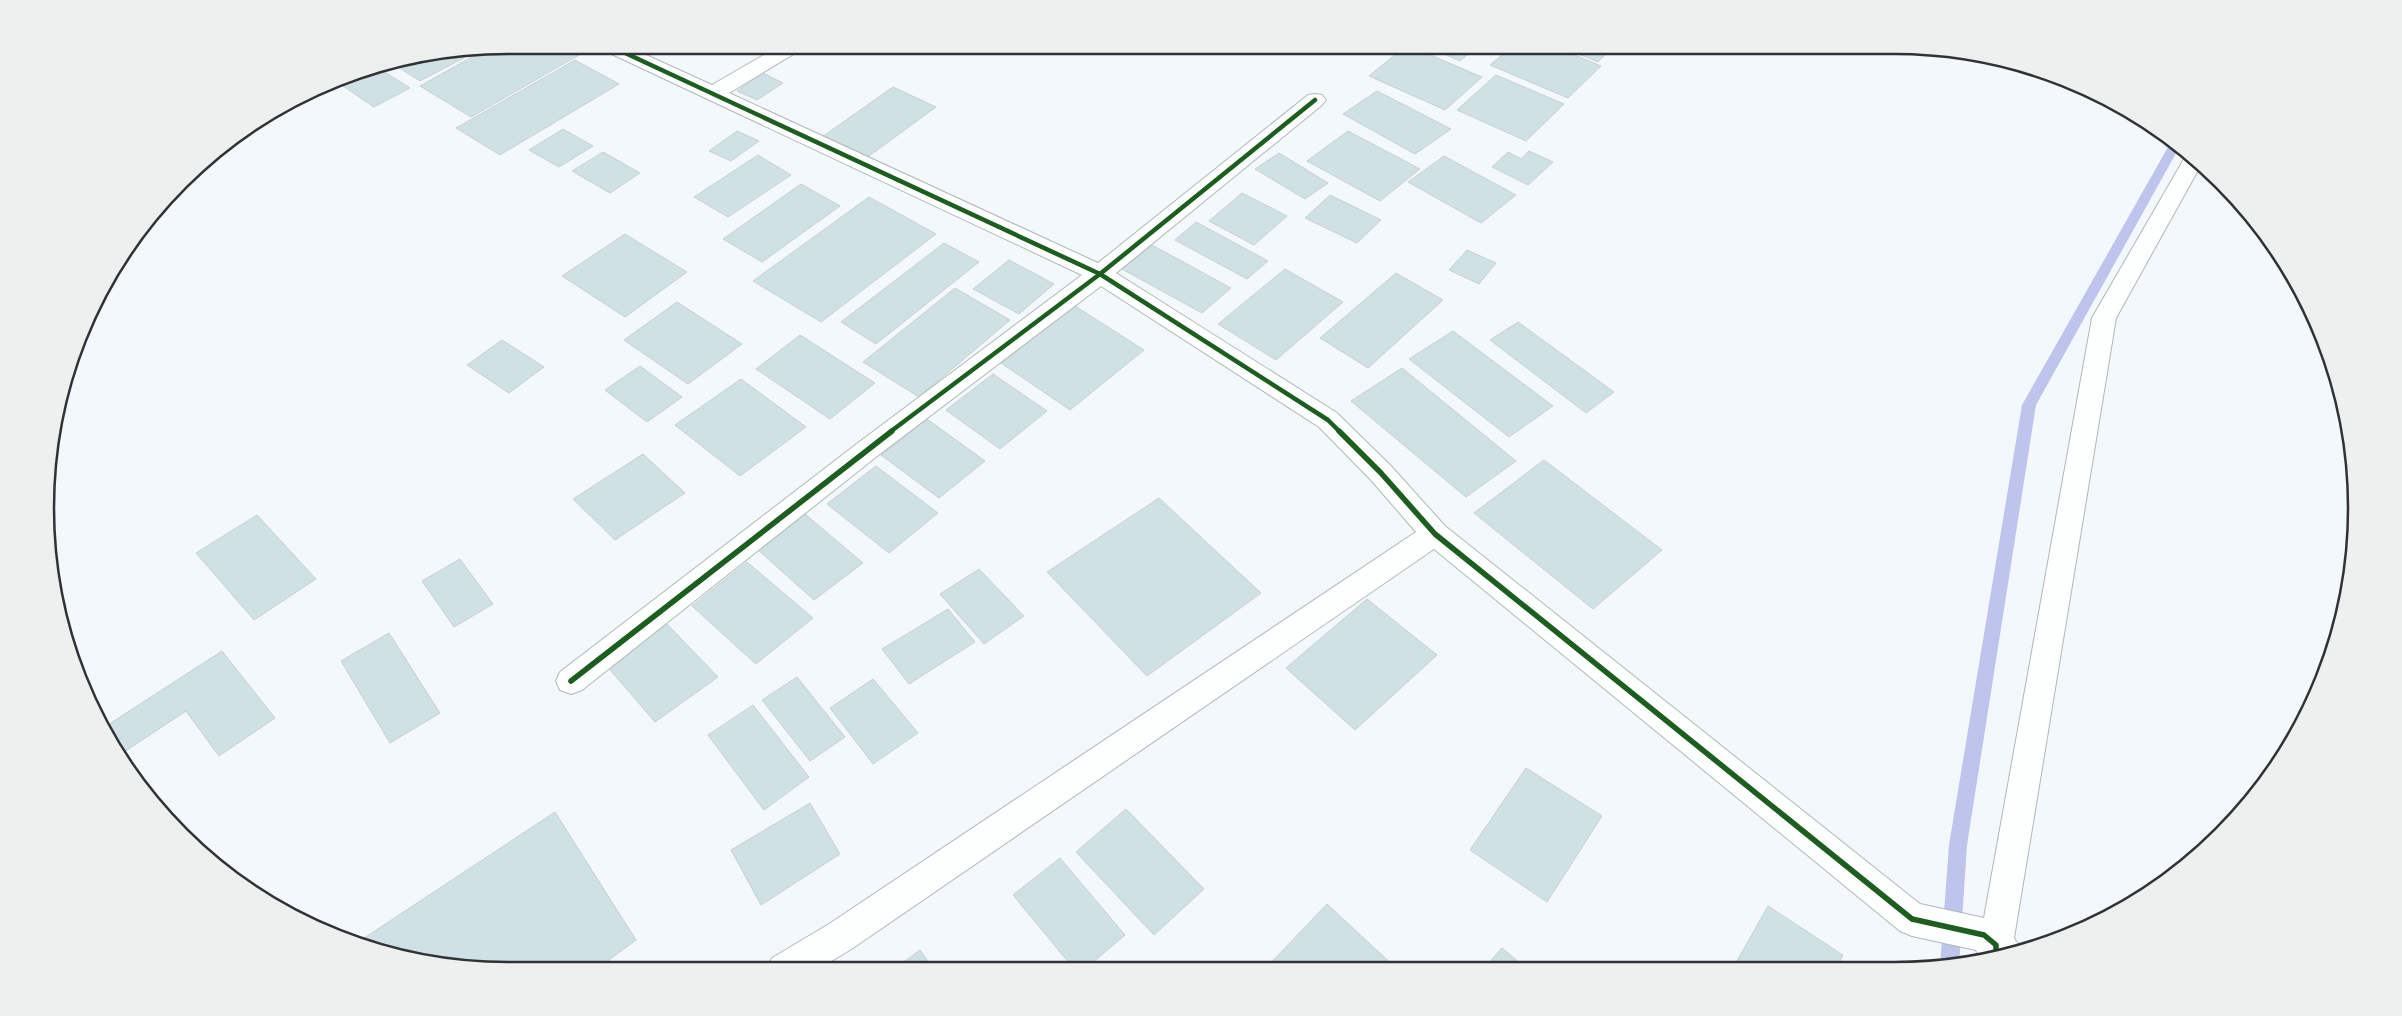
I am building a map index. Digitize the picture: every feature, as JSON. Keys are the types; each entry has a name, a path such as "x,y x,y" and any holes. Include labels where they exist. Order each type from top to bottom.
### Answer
{"street":[{"path":"627,54 1100,274 1328,420 1381,473 1435,534 1912,919 1995,947 2104,318 2191,164"},
{"path":"712,94 780,54"},
{"path":"571,681 866,450 1100,274 1315,100"},
{"path":"797,962 841,936 1435,534"}],"building":[{"path":"1396,54 1428,54 1482,77 1445,110 1369,76"},
{"path":"1444,54 1468,54 1460,61"},
{"path":"1503,54 1572,54 1601,66 1568,98 1490,65"},
{"path":"1579,54 1606,54 1598,62"},
{"path":"475,55 579,55 471,117 420,86"},
{"path":"467,56 420,81 398,67 419,62"},
{"path":"575,60 619,84 500,155 456,128"},
{"path":"383,71 410,88 374,107 343,86"},
{"path":"763,73 783,83 757,100 737,91"},
{"path":"1496,75 1564,104 1526,141 1457,110"},
{"path":"893,87 936,107 865,159 822,137"},
{"path":"1377,91 1451,129 1415,154 1343,114"},
{"path":"563,129 593,146 559,167 529,150"},
{"path":"737,131 759,141 731,161 709,151"},
{"path":"1348,131 1420,169 1380,201 1307,161"},
{"path":"1529,151 1553,162 1528,185 1492,167 1508,152 1521,159"},
{"path":"603,152 640,173 610,193 572,171"},
{"path":"1279,153 1328,183 1305,199 1255,169"},
{"path":"758,155 791,175 728,217 694,197"},
{"path":"1444,156 1516,195 1481,223 1408,182"},
{"path":"801,184 840,206 762,262 723,239"},
{"path":"1242,193 1287,216 1254,245 1209,221"},
{"path":"1330,195 1381,220 1357,243 1305,218"},
{"path":"869,197 936,234 821,322 753,281"},
{"path":"1196,222 1268,261 1247,279 1175,240"},
{"path":"625,234 687,272 625,317 562,276"},
{"path":"944,243 979,262 876,344 841,322"},
{"path":"1152,245 1231,288 1202,313 1122,269"},
{"path":"1467,250 1496,263 1479,284 1449,270"},
{"path":"1009,260 1054,284 1019,314 973,289"},
{"path":"1285,269 1343,302 1276,360 1218,324"},
{"path":"1396,273 1443,300 1368,368 1320,338"},
{"path":"955,288 1010,320 919,397 863,362"},
{"path":"677,302 742,344 688,384 624,340"},
{"path":"1075,306 1144,350 1070,410 1001,363"},
{"path":"1518,322 1614,392 1586,413 1490,340"},
{"path":"1453,331 1553,406 1509,437 1409,359"},
{"path":"800,335 875,383 830,419 756,369"},
{"path":"502,340 544,367 509,393 467,365"},
{"path":"640,366 682,397 647,422 605,390"},
{"path":"1402,368 1516,461 1466,497 1351,401"},
{"path":"993,374 1047,411 1000,449 946,410"},
{"path":"741,379 806,427 740,476 675,425"},
{"path":"927,419 985,461 939,498 881,455"},
{"path":"643,454 685,493 615,540 573,499"},
{"path":"1544,460 1662,550 1593,609 1474,513"},
{"path":"876,466 938,513 889,553 827,504"},
{"path":"1159,498 1261,593 1147,676 1047,572"},
{"path":"805,514 863,563 814,600 757,549"},
{"path":"257,515 316,579 254,620 196,553"},
{"path":"460,559 493,604 454,627 422,581"},
{"path":"747,562 813,618 756,664 692,606"},
{"path":"979,569 1024,616 984,644 940,594"},
{"path":"1367,599 1437,655 1355,730 1286,668"},
{"path":"948,609 975,642 909,684 882,649"},
{"path":"666,623 718,677 655,722 606,665"},
{"path":"389,633 440,713 390,743 341,661"},
{"path":"222,651 275,718 219,756 186,711 125,751 109,724"},
{"path":"797,677 845,737 810,761 762,700"},
{"path":"873,679 918,733 873,764 830,708"},
{"path":"753,705 809,777 764,810 708,735"},
{"path":"1526,768 1602,816 1547,902 1470,850"},
{"path":"810,803 840,854 761,905 731,850"},
{"path":"1126,809 1204,889 1154,935 1076,852"},
{"path":"555,812 636,940 606,962 508,962 478,961 419,954 363,938"},
{"path":"1060,858 1125,935 1093,962 1068,962 1013,895"},
{"path":"1327,904 1389,962 1272,962"},
{"path":"1768,906 1843,955 1840,962 1736,962"},
{"path":"1502,948 1519,962 1489,962"},
{"path":"920,950 928,962 904,962"}],"waterway":[{"path":"1950,958 1958,845 2029,405 2173,149"}],"cycle path":[{"path":"627,54 1100,274 1328,420 1381,473 1435,534 1912,919 1984,935 1996,945 1996,951"},
{"path":"571,681 867,450 1100,274 1315,100"}]}
